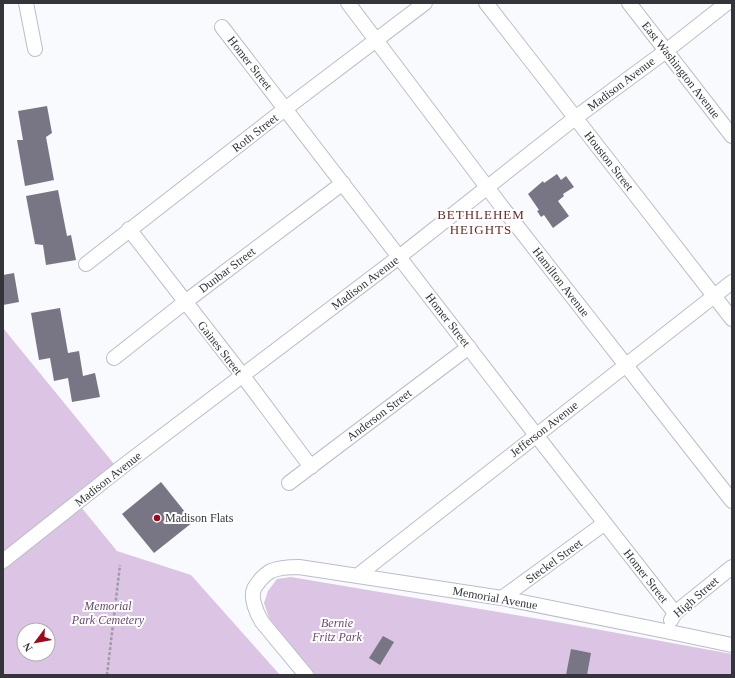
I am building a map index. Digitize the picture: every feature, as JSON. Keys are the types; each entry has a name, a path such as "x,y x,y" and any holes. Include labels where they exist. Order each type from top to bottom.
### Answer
{"street":[{"path":"26,3 35,49"},
{"name":"Hamilton Avenue","path":"348,3 625,365 732,501"},
{"name":"Roth Street","path":"86,264 285,109 425,3"},
{"name":"Houston Street","path":"486,3 732,319"},
{"name":"East Washington Avenue","path":"629,3 732,136"},
{"name":"Madison Avenue","path":"3,561 123,466 399,257 575,118 666,51 727,3"},
{"name":"Homer Street","path":"222,27 536,436 675,613"},
{"name":"Dunbar Street","path":"114,358 184,302 343,184"},
{"name":"Gaines Street","path":"130,229 184,302 243,376 311,467"},
{"name":"Jefferson Avenue","path":"357,576 732,282"},
{"name":"Anderson Street","path":"289,483 469,347"},
{"name":"Steckel Street","path":"502,598 605,523"},
{"name":"Memorial Avenue","path":"306,675 262,622 257,613 253,596 254,590 265,575 285,567 299,567 502,598 732,645"},
{"name":"High Street","path":"665,631 675,613 732,567"}],"path":[{"path":"107,675 120,565"}],"green space":[{"name":"Memorial Park Cemetery","path":"3,328 114,464 72,496 117,551 191,575 280,675 3,675"},
{"name":"Bernie Fritz Park","path":"291,577 557,622 732,654 732,675 315,675 269,618 264,603 268,591 277,579"}],"building":[{"path":"47,106 52,133 46,137 54,180 25,186 17,140 23,140 18,111"},
{"path":"557,174 561,180 566,176 574,187 563,194 564,196 558,201 569,216 553,228 544,215 541,217 537,211 539,210 528,194 543,181 544,183"},
{"path":"58,190 67,236 71,235 76,260 46,265 43,245 35,244 26,196"},
{"path":"14,273 19,302 3,305 3,275"},
{"path":"60,308 68,353 79,351 83,376 95,373 100,397 72,402 68,378 54,381 50,358 39,360 31,313"},
{"name":"Madison Flats","path":"161,482 193,522 154,553 122,514"},
{"path":"383,636 394,642 380,665 369,658"},
{"path":"571,649 591,653 587,675 566,675"}],"place":[{"name":"Madison Flats","path":"157,518"}],"district":[{"name":"BETHLEHEM HEIGHTS","path":"481,222"}]}
